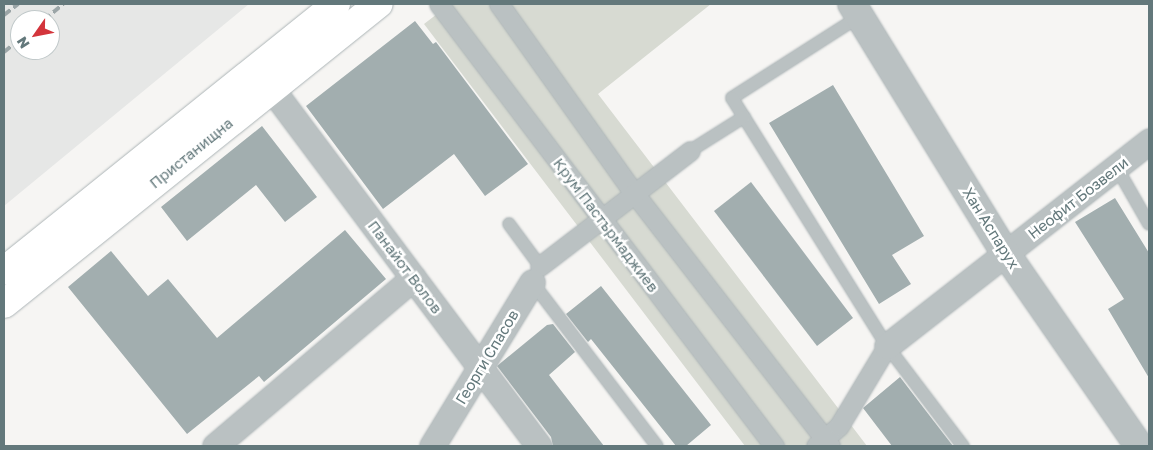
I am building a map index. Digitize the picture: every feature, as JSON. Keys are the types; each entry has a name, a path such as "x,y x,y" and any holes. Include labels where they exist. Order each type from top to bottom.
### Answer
{"main road":[{"name":"Пристанищна","path":"4,272 336,4"},
{"name":"Пристанищна","path":"4,304 271,88 379,4"}],"street":[{"name":"Крум Пастърмаджиев","path":"439,4 774,446"},
{"path":"500,4 634,193 823,444 839,426 886,346"},
{"name":"Хан Аспарух","path":"856,10 1006,254 1139,446"},
{"name":"Панайот Волов","path":"271,88 539,446"},
{"name":"Неофит Бозвели","path":"886,346 1117,168 1149,141"},
{"path":"536,274 601,219 690,151"},
{"name":"Георги Спасов","path":"432,446 482,370 536,274"},
{"path":"215,446 413,278"}],"lane":[{"path":"856,10 732,98 886,346 963,446"},
{"path":"690,151 744,117"},
{"path":"1117,168 1149,224"},
{"path":"509,224 536,274 657,446"}],"shaded area":[{"path":"4,4 249,4 4,206"},
{"path":"450,4 711,4 598,94 867,446 745,446 424,24"}],"building":[{"path":"415,21 433,44 436,42 528,164 485,196 454,154 383,209 306,106"},
{"path":"833,85 924,236 892,255 911,284 879,304 769,123"},
{"path":"262,126 317,197 285,222 256,185 187,241 161,207"},
{"path":"751,182 853,318 817,346 714,211"},
{"path":"1115,198 1149,253 1149,378 1108,309 1124,299 1075,222"},
{"path":"345,230 386,279 264,382 259,376 187,434 68,287 111,251 148,296 168,279 217,338"},
{"path":"601,286 711,425 686,446 676,446 591,339 588,342 566,314"},
{"path":"553,324 575,352 549,375 604,446 553,446 551,437 497,366 547,325"},
{"path":"900,377 953,446 892,446 863,408"}],"railway":[{"path":"4,15 18,4"},
{"path":"56,10 63,4"},
{"path":"4,52 10,47"}]}
